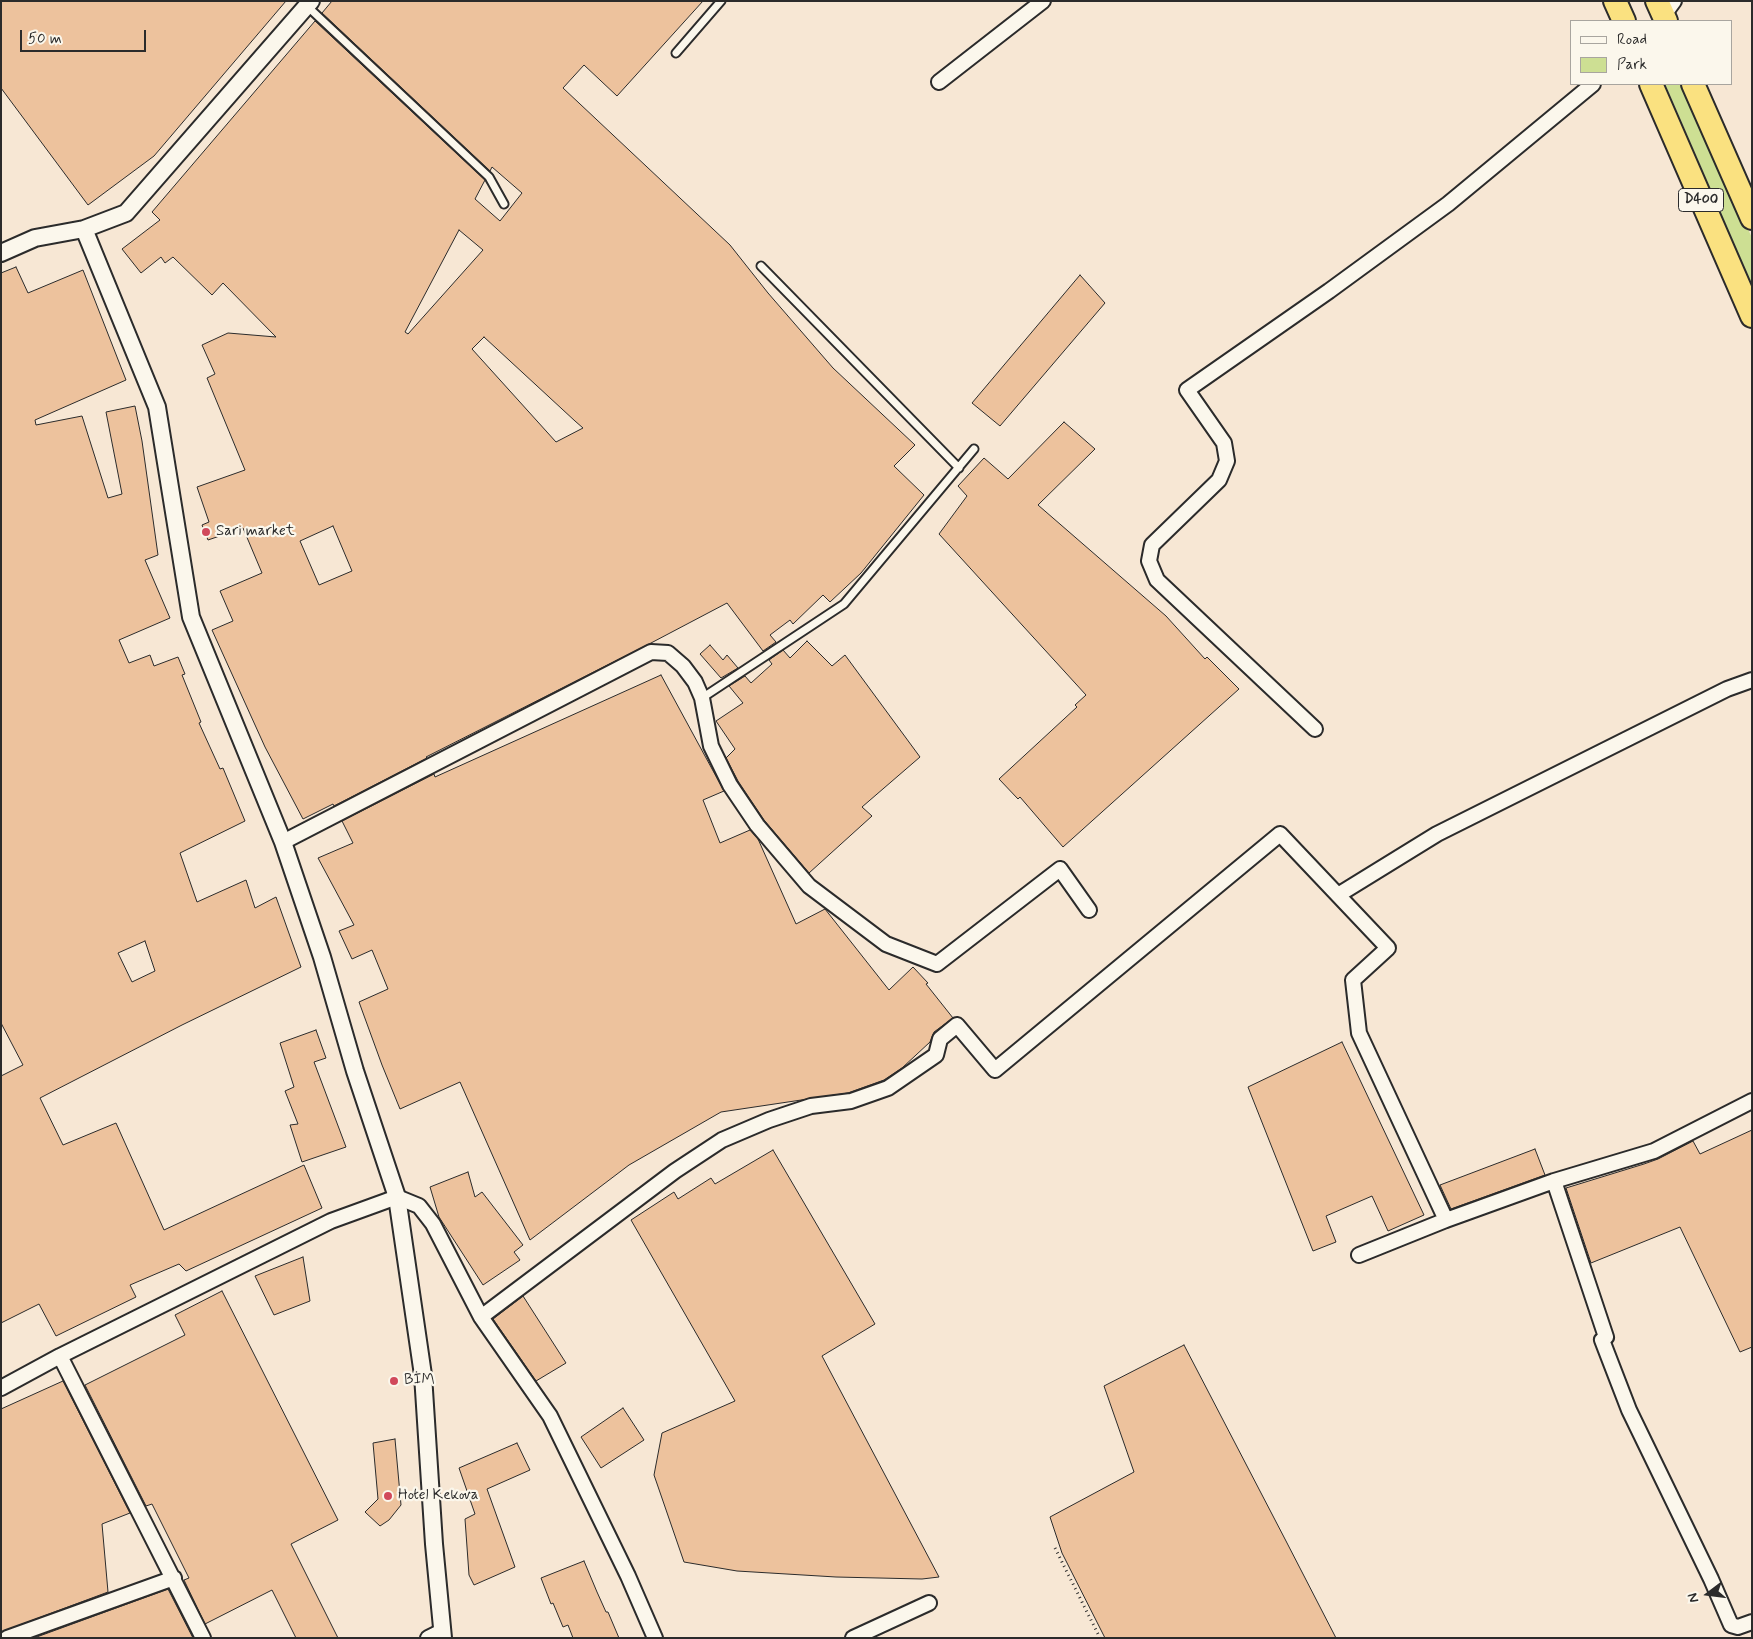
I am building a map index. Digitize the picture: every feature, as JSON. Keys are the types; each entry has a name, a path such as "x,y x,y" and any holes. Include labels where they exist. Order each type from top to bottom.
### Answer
{"highway":[{"path":"1615,1 1624,20"},
{"name":"D400","path":"1651,85 1752,316"},
{"name":"D400","path":"1693,85 1752,218"}],"street":[{"path":"939,82 1043,1"},
{"path":"1,252 36,238 84,229 126,213 309,4"},
{"path":"1315,729 1157,580 1149,560 1152,545 1219,480 1227,461 1224,443 1187,390 1329,291 1448,204 1592,85"},
{"path":"84,229 158,407 191,617 283,842 322,957 355,1071 397,1197 423,1375 438,1635"},
{"path":"283,842 651,652 668,652 683,666 695,682 702,698 711,746 730,785 757,825 809,886 886,944 937,964 1060,869 1089,910"},
{"path":"1338,895 1437,834 1727,689 1752,680"},
{"path":"481,1317 675,1171 722,1140 769,1120 811,1106 851,1101 888,1088 936,1055 940,1039 957,1025 995,1070 1280,834 1388,948 1353,980 1359,1033 1446,1220"},
{"path":"1359,1255 1446,1220 1554,1181 1654,1151 1752,1101"},
{"path":"1554,1181 1606,1337 1602,1340 1629,1410 1711,1578 1731,1625 1738,1627 1752,1622"},
{"path":"1,1388 60,1356 331,1221 397,1197 419,1206 433,1224 481,1317 550,1416 628,1576 655,1638"},
{"path":"60,1356 203,1638"},
{"path":"7,1638 174,1578"},
{"path":"853,1638 929,1603"}],"lane":[{"path":"676,53 721,1"},
{"path":"309,4 489,177 504,204"},
{"path":"761,266 959,468"},
{"path":"702,698 844,604 974,449"}],"path":[{"path":"1055,1548 1100,1638"}],"green space":[{"path":"1665,85 1684,85 1752,238 1752,285"}],"building":[{"path":"1,1 286,1 154,156 88,205 1,88"},
{"path":"332,1 703,1 617,96 584,65 563,88 730,245 768,293 833,368 915,445 894,466 924,495 861,573 830,602 823,595 793,624 790,620 770,635 776,642 763,651 727,603 334,806 333,804 303,819 265,747 212,630 233,621 220,591 262,573 243,528 208,540 202,525 209,522 197,487 245,470 207,378 215,374 202,345 228,333 276,337 223,283 212,295 173,257 165,263 161,257 141,273 122,249 160,220 152,212 315,21 485,180 475,199 500,221 522,193 492,167 490,171 322,13","holes":["459,230 483,250 408,334 405,332","484,337 583,428 556,442 472,349","333,526 352,571 319,585 300,541"]},
{"path":"16,267 28,293 83,270 126,380 35,420 36,425 82,416 108,498 122,494 106,412 135,406 142,441 158,555 145,560 170,618 119,640 129,663 150,655 154,666 178,657 185,674 182,675 201,722 199,723 220,769 223,768 245,821 180,853 197,902 246,880 255,908 276,897 301,967 182,1025 40,1098 63,1145 116,1123 164,1230 304,1165 322,1208 186,1271 179,1264 130,1285 136,1297 56,1336 39,1304 1,1323 1,1076 23,1065 1,1023 1,273","holes":["145,941 155,971 132,982 118,953"]},
{"path":"1080,275 1105,303 1000,426 972,403"},
{"path":"1064,422 1095,449 1038,505 1166,616 1205,659 1207,657 1239,689 1063,847 1020,797 1018,799 999,779 1077,707 1075,705 1086,695 939,534 967,496 958,486 984,458 1008,479"},
{"path":"807,641 832,666 845,655 920,757 862,807 872,816 809,873 764,820 738,781 726,758 735,749 716,721 743,703 729,686 745,676 751,683 772,664 769,660 783,650 790,658"},
{"path":"710,645 723,660 727,655 738,668 721,678 700,654"},
{"path":"661,675 724,791 703,800 720,843 750,830 758,839 796,924 825,909 889,990 913,967 928,983 926,984 953,1018 934,1032 930,1042 902,1068 884,1080 848,1093 721,1112 629,1165 530,1240 460,1082 400,1109 359,1002 388,989 372,950 352,959 339,931 354,925 318,858 353,843 342,821 434,774 435,777"},
{"path":"316,1030 326,1058 314,1062 346,1147 302,1162 290,1125 298,1124 285,1091 294,1087 280,1043"},
{"path":"1342,1042 1424,1215 1388,1231 1372,1196 1326,1216 1336,1242 1313,1251 1248,1087"},
{"path":"1752,1130 1752,1347 1740,1352 1680,1227 1591,1263 1566,1188 1658,1159 1693,1141 1700,1154"},
{"path":"1535,1149 1545,1175 1451,1209 1440,1185"},
{"path":"773,1150 875,1324 822,1356 939,1577 922,1579 836,1577 737,1571 684,1562 654,1475 662,1433 735,1401 631,1220 674,1192 678,1199 711,1178 715,1184"},
{"path":"468,1172 475,1197 482,1192 523,1245 514,1252 520,1260 483,1285 439,1217 430,1187"},
{"path":"303,1257 310,1301 274,1315 255,1276"},
{"path":"222,1291 338,1520 291,1544 338,1638 296,1638 272,1590 205,1624 184,1580 189,1578 152,1504 146,1506 85,1385 185,1335 175,1315"},
{"path":"523,1296 566,1363 536,1381 493,1319"},
{"path":"1184,1345 1336,1638 1105,1638 1062,1553 1050,1517 1134,1472 1104,1386"},
{"path":"63,1381 130,1513 102,1524 108,1592 1,1632 1,1409"},
{"path":"623,1408 644,1440 601,1468 581,1437"},
{"path":"395,1439 401,1505 389,1520 380,1526 365,1512 378,1499 373,1443"},
{"path":"517,1443 530,1470 487,1489 515,1567 474,1585 469,1575 465,1519 475,1514 459,1468"},
{"path":"584,1561 619,1638 573,1638 568,1625 563,1627 553,1603 551,1604 541,1578"},
{"path":"168,1589 193,1638 34,1638"}],"place":[{"name":"Sari market","path":"206,532"},
{"name":"BİM","path":"394,1381"},
{"name":"Hotel Kekova","path":"388,1496"}]}
